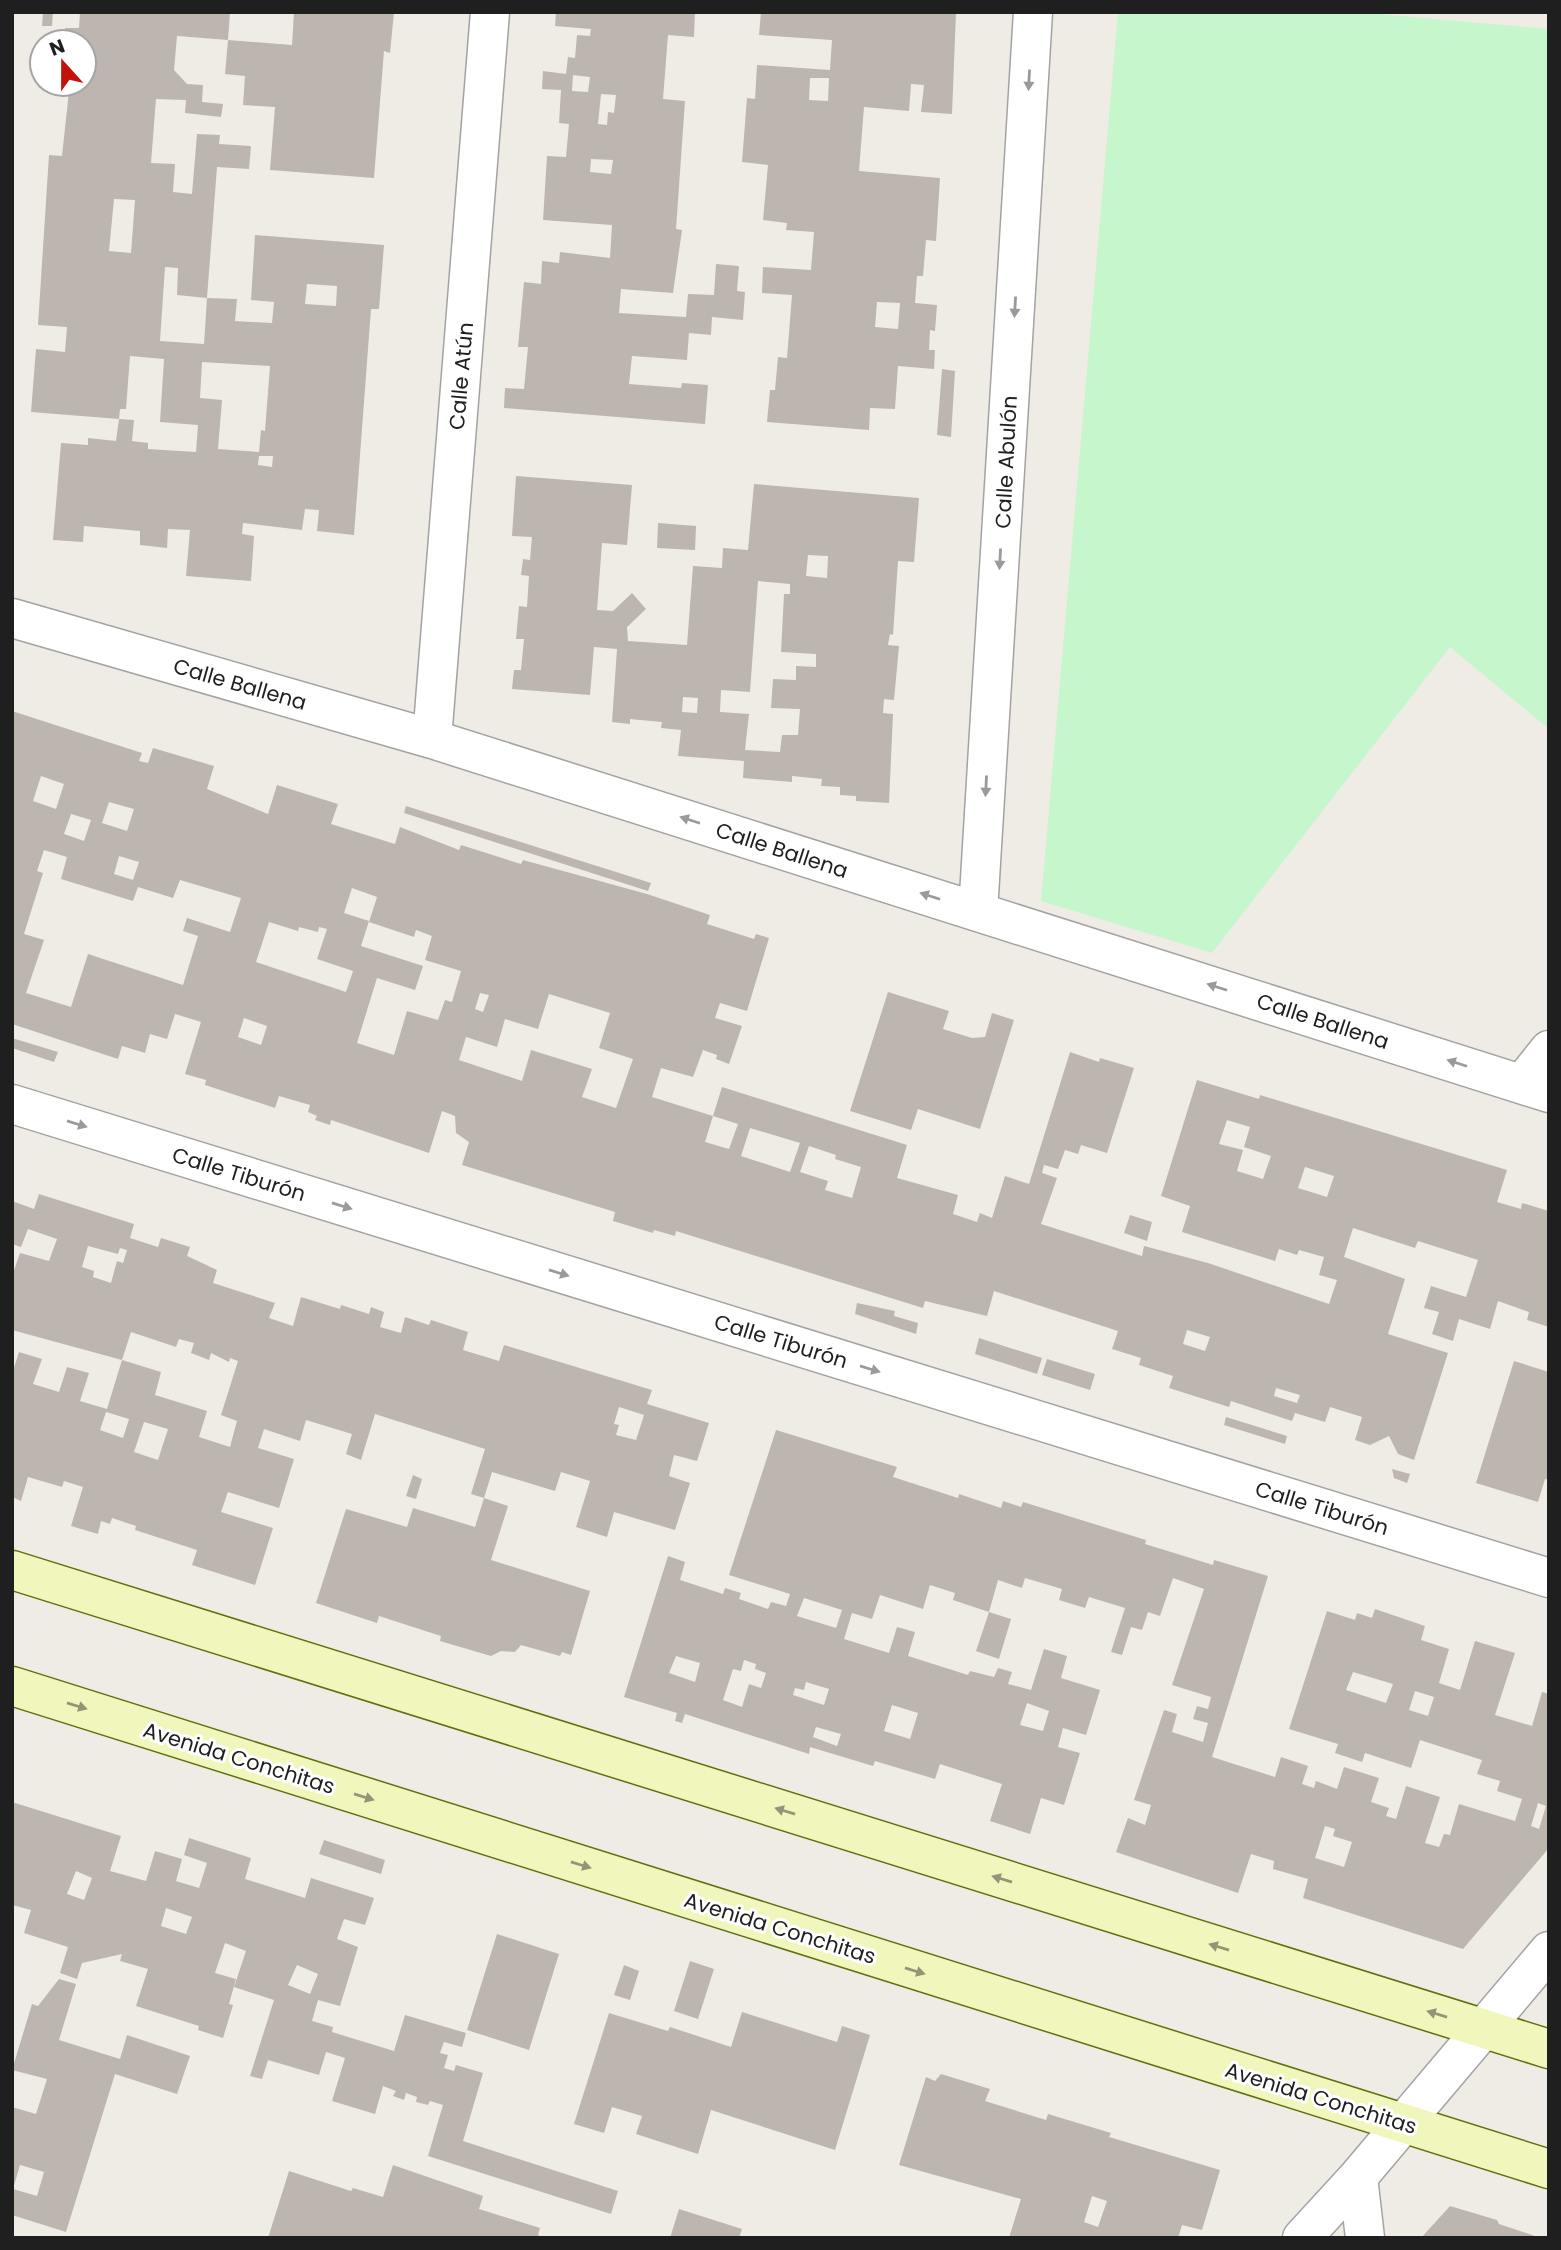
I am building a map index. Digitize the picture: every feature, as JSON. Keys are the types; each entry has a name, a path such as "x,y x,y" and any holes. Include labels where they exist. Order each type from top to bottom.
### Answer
{"street":[{"name":"Calle Atún","path":"432,739 490,12"},
{"name":"Calle Abulón","path":"978,912 1033,12"},
{"name":"Calle Ballena","path":"12,618 432,739 1535,1088"},
{"path":"1535,1088 1549,1050"},
{"name":"Calle Tiburón","path":"12,1104 1549,1578"},
{"path":"12,1570 1549,2049"},
{"name":"Avenida Conchitas","path":"12,1686 1549,2169"},
{"path":"1302,2238 1358,2177 1400,2124 1485,2029 1549,1951"},
{"path":"1358,2177 1365,2238"}],"green space":[{"path":"1118,12 1356,12 1549,29 1549,729 1450,647 1212,953 1041,901"}],"building":[{"path":"43,12 53,12 52,26 42,26"},
{"path":"80,12 230,12 228,40 177,36 174,70 187,84 203,85 202,102 223,104 221,117 185,113 186,100 156,99 151,163 175,164 173,192 192,194 197,134 220,135 219,144 251,146 249,169 217,167 207,298 237,299 235,321 272,323 274,302 251,300 255,235 384,245 379,309 371,309 354,535 317,531 319,510 305,509 302,530 243,523 242,534 254,536 251,581 186,576 190,530 168,529 167,548 140,545 140,531 84,526 83,542 53,540 61,443 88,445 88,438 116,441 119,419 31,412 36,349 65,352 67,327 38,325 49,155 62,156 68,98 98,98 98,28 79,28","holes":["114,199 135,200 131,253 109,251","165,267 178,268 177,295 207,298 204,344 160,341","307,284 337,286 336,306 305,304","130,356 164,359 160,422 198,425 196,452 148,449 148,443 132,441 134,420 119,419 120,409 126,409","202,362 270,366 265,431 261,430 259,452 218,449 222,400 200,398","259,456 273,456 272,467 258,465"]},
{"path":"294,12 394,12 390,53 384,51 374,178 270,170 275,107 243,105 245,76 225,74 228,40 292,45"},
{"path":"556,12 695,12 694,37 668,35 663,99 685,101 676,229 682,230 673,293 621,289 619,313 686,317 688,294 714,295 716,264 739,266 737,291 745,292 743,320 712,317 711,335 689,333 687,360 632,356 629,384 681,388 682,383 708,385 705,424 504,408 505,388 524,389 528,347 518,347 524,282 541,284 542,261 559,263 560,252 610,258 612,225 543,220 547,156 566,157 569,124 559,123 561,90 542,89 543,71 566,74 568,57 575,58 577,35 590,36 591,29 555,26","holes":["573,75 590,77 588,92 572,91","601,94 616,95 614,113 608,112 607,125 598,124","591,159 613,160 611,174 590,172"]},
{"path":"761,12 956,12 952,114 921,112 924,85 911,84 909,111 864,107 859,171 940,178 936,241 926,240 923,276 917,276 915,303 937,305 935,331 930,330 929,350 935,350 934,369 898,366 895,409 870,408 869,430 767,422 770,390 775,390 778,357 787,358 792,295 762,293 763,267 811,270 814,232 786,230 787,223 763,220 768,165 742,162 747,98 755,99 757,65 830,70 832,40 759,35","holes":["810,78 829,78 828,101 809,100","877,302 900,303 898,329 875,327"]},
{"path":"942,369 955,371 951,437 937,435"},
{"path":"516,476 632,485 627,545 602,543 597,610 613,611 632,593 646,609 627,627 628,641 687,645 693,566 722,568 723,548 748,550 754,484 919,498 914,562 898,561 893,635 890,634 888,645 899,646 894,700 884,699 883,713 893,714 889,803 856,801 856,796 840,795 840,787 821,786 822,779 792,776 792,782 743,778 744,761 678,756 681,730 661,728 662,722 630,719 630,724 612,722 617,649 594,647 590,695 512,689 514,670 521,670 524,639 516,639 519,606 527,607 529,576 521,575 523,559 530,560 532,537 512,536","holes":["808,555 828,556 827,578 806,576","758,581 790,584 790,594 784,594 781,652 816,654 816,667 796,666 796,680 773,679 771,708 800,709 798,735 782,735 780,752 745,750 749,714 720,712 721,690 750,692","683,697 698,698 697,713 682,712"]},
{"path":"658,523 696,526 695,550 657,548"},
{"path":"12,711 142,753 139,761 148,763 153,748 214,766 207,789 268,814 277,785 338,804 331,824 395,844 400,827 459,850 461,845 521,864 523,860 647,894 710,915 707,924 754,939 756,934 769,938 747,1011 720,1003 715,1018 742,1026 729,1064 716,1059 717,1055 703,1050 693,1077 661,1068 652,1097 713,1116 722,1087 907,1145 897,1178 958,1195 953,1214 977,1222 980,1213 992,1218 1005,1176 1029,1184 1070,1052 1099,1062 1100,1058 1134,1068 1107,1153 1081,1145 1078,1154 1065,1150 1058,1169 1044,1165 1042,1173 1057,1178 1041,1224 1142,1256 1144,1246 1208,1263 1329,1304 1337,1280 1319,1275 1324,1257 1299,1250 1297,1255 1279,1249 1275,1261 1182,1232 1190,1206 1161,1196 1197,1080 1259,1099 1260,1095 1507,1170 1497,1202 1521,1209 1522,1203 1549,1211 1549,1327 1527,1320 1529,1312 1498,1301 1490,1329 1459,1319 1453,1341 1432,1334 1439,1312 1424,1308 1431,1286 1466,1297 1478,1260 1418,1241 1415,1248 1353,1228 1344,1257 1405,1279 1388,1334 1448,1353 1414,1460 1398,1454 1389,1436 1370,1445 1355,1440 1362,1417 1330,1407 1325,1422 1295,1413 1292,1421 1231,1401 1229,1407 1169,1388 1173,1376 1139,1365 1141,1358 1112,1349 1118,1331 994,1291 987,1316 925,1301 923,1308 676,1231 675,1236 654,1230 653,1233 613,1221 615,1212 462,1165 469,1142 456,1133 455,1116 442,1111 429,1153 331,1120 330,1125 315,1120 317,1116 308,1112 310,1105 279,1096 275,1108 205,1085 206,1080 185,1074 201,1022 175,1014 167,1039 150,1034 145,1053 122,1046 118,1059 12,1024","holes":["41,776 64,784 56,809 33,801","109,802 134,809 127,831 102,823","71,814 91,820 84,841 64,834","44,850 67,857 61,879 133,901 138,887 173,898 180,880 241,898 230,932 187,918 183,931 198,936 183,985 88,954 71,1007 26,993 44,940 24,934 43,873 37,871","119,856 139,862 133,880 114,874","352,888 377,897 369,922 414,937 416,930 432,936 425,960 461,971 452,1002 445,1000 438,1020 407,1011 394,1055 357,1043 377,978 415,990 423,966 361,946 369,921 344,913","269,922 298,931 299,927 318,932 319,927 327,929 317,959 353,971 346,992 256,962","480,993 489,995 483,1012 475,1009","549,994 610,1013 599,1048 633,1059 616,1108 582,1097 592,1069 531,1050 522,1081 459,1060 466,1037 497,1047 505,1019 538,1029","244,1018 267,1026 261,1045 238,1037","713,1116 738,1124 729,1149 705,1142","1227,1120 1250,1127 1244,1147 1271,1156 1263,1179 1237,1171 1243,1150 1219,1144","750,1128 800,1143 790,1172 741,1156","809,1146 836,1155 835,1159 861,1167 852,1198 825,1190 828,1181 800,1172","1305,1167 1334,1176 1327,1197 1298,1188","1187,1330 1210,1337 1205,1351 1183,1344","1276,1388 1300,1395 1297,1403 1274,1396"]},
{"path":"406,806 651,883 648,891 404,813"},
{"path":"888,992 949,1011 943,1029 972,1038 985,1037 992,1013 1014,1020 980,1129 918,1109 911,1130 850,1111"},
{"path":"12,1038 58,1052 54,1062 12,1048"},
{"path":"39,1194 134,1224 130,1238 158,1247 161,1238 190,1247 187,1256 217,1270 213,1283 275,1303 269,1318 293,1326 301,1297 340,1309 341,1305 369,1314 371,1307 384,1312 380,1327 401,1333 405,1317 429,1325 431,1320 468,1332 463,1350 499,1361 504,1345 652,1390 647,1404 709,1423 697,1461 674,1455 669,1476 690,1483 675,1530 614,1512 607,1537 576,1527 590,1481 561,1472 555,1491 492,1472 484,1498 471,1494 485,1449 375,1414 361,1460 346,1454 352,1434 306,1420 300,1441 264,1429 258,1448 294,1459 279,1508 228,1492 221,1512 273,1528 255,1585 192,1565 197,1550 135,1530 136,1526 112,1518 110,1524 101,1521 98,1534 71,1526 83,1487 64,1481 62,1487 28,1477 21,1501 12,1497 12,1374 19,1352 42,1359 33,1384 59,1392 67,1367 89,1373 80,1401 107,1409 122,1360 12,1330 12,1276 20,1253 49,1261 57,1239 28,1229 21,1247 12,1244 12,1201 34,1209","holes":["88,1246 118,1254 120,1248 127,1250 123,1263 117,1261 111,1283 93,1277 94,1271 82,1267","131,1332 176,1347 179,1339 194,1343 191,1353 209,1360 211,1353 229,1362 230,1358 238,1361 221,1415 237,1421 230,1447 199,1437 207,1411 155,1395 161,1372 122,1360","619,1407 644,1415 636,1440 616,1435 619,1425 614,1424","106,1412 129,1419 123,1438 100,1430","144,1422 168,1429 158,1460 134,1452"]},
{"path":"1130,1215 1152,1222 1147,1241 1124,1233"},
{"path":"857,1303 895,1311 894,1316 918,1323 916,1334 855,1314"},
{"path":"979,1338 1042,1358 1037,1374 975,1354"},
{"path":"1047,1359 1095,1374 1090,1390 1042,1375"},
{"path":"1514,1361 1549,1372 1549,1480 1545,1479 1538,1502 1476,1483"},
{"path":"1226,1417 1287,1436 1285,1444 1224,1425"},
{"path":"776,1430 897,1467 893,1477 958,1498 959,1494 1001,1508 1003,1501 1021,1507 1023,1502 1146,1540 1145,1544 1213,1565 1214,1560 1268,1576 1212,1757 1275,1777 1281,1757 1308,1766 1302,1784 1314,1788 1316,1781 1337,1789 1344,1767 1379,1778 1371,1802 1389,1808 1386,1816 1396,1819 1406,1786 1440,1797 1425,1843 1439,1847 1444,1834 1450,1835 1459,1804 1515,1821 1522,1799 1497,1791 1500,1781 1477,1774 1482,1760 1420,1740 1411,1768 1365,1753 1362,1762 1335,1753 1338,1744 1289,1729 1327,1611 1355,1620 1357,1613 1372,1618 1375,1609 1425,1626 1421,1640 1449,1649 1439,1683 1460,1690 1475,1641 1515,1653 1495,1715 1532,1726 1542,1692 1549,1694 1549,1848 1463,1949 1303,1898 1308,1879 1273,1869 1274,1861 1251,1854 1238,1893 1116,1852 1128,1818 1145,1825 1151,1805 1134,1800 1164,1710 1177,1714 1172,1732 1203,1742 1208,1723 1193,1719 1197,1706 1208,1709 1211,1697 1172,1685 1204,1589 1173,1578 1160,1616 1148,1612 1142,1630 1131,1627 1122,1655 1111,1652 1125,1608 1089,1597 1085,1608 1059,1600 1062,1589 1025,1578 1022,1588 998,1580 989,1612 953,1600 955,1593 930,1585 923,1609 880,1595 872,1619 852,1613 844,1639 889,1653 897,1627 915,1632 908,1656 968,1675 970,1671 994,1677 998,1668 1012,1672 1008,1684 1031,1690 1044,1649 1067,1656 1061,1678 1100,1690 1086,1735 1063,1728 1058,1747 1080,1753 1064,1805 1041,1798 1030,1834 990,1821 1002,1784 940,1764 935,1779 875,1761 873,1766 810,1747 809,1754 685,1714 682,1723 675,1721 677,1713 624,1697 668,1556 685,1562 680,1580 723,1594 725,1588 741,1593 739,1599 768,1609 771,1602 786,1606 790,1594 729,1575","holes":["804,1598 842,1610 836,1628 797,1616","676,1656 700,1663 695,1682 669,1673","744,1660 756,1664 755,1669 766,1673 761,1688 749,1684 742,1707 723,1700 733,1669 741,1671","1353,1672 1393,1684 1386,1703 1346,1690","806,1682 829,1689 824,1705 793,1695 795,1688 804,1690","1415,1691 1434,1697 1428,1716 1409,1710","1027,1703 1049,1711 1043,1731 1020,1725","892,1705 918,1713 910,1739 884,1731","816,1727 841,1734 837,1746 813,1737","1538,1803 1546,1806 1539,1829 1531,1826","1325,1826 1335,1829 1333,1836 1352,1842 1344,1867 1315,1858"]},
{"path":"1392,1469 1410,1474 1407,1483 1394,1478"},
{"path":"413,1475 422,1479 416,1499 406,1496"},
{"path":"484,1498 508,1506 491,1560 590,1591 571,1655 562,1652 560,1656 521,1645 515,1652 501,1651 491,1656 440,1641 441,1636 379,1616 377,1623 316,1603 346,1509 407,1527 413,1508 475,1527"},
{"path":"989,1612 1011,1619 999,1659 976,1651"},
{"path":"12,1802 121,1836 110,1871 146,1881 155,1851 182,1859 176,1881 199,1888 207,1863 184,1855 189,1838 251,1858 245,1879 305,1898 311,1878 374,1898 365,1925 344,1919 337,1939 358,1947 340,2006 318,2000 312,2021 333,2027 332,2032 394,2051 405,2015 466,2033 462,2047 444,2042 440,2053 448,2055 444,2068 454,2071 456,2065 483,2073 463,2141 618,2191 611,2214 428,2156 443,2105 430,2101 428,2105 416,2102 417,2097 406,2093 404,2100 393,2096 396,2091 383,2086 375,2114 332,2101 345,2058 326,2052 319,2075 268,2060 262,2079 250,2076 274,2000 234,1987 246,1951 225,1943 215,1973 236,1979 229,2004 233,2005 223,2038 198,2030 199,2026 136,2006 148,1969 120,1961 122,1954 82,1963 77,1979 60,1973 68,1947 24,1933 31,1910 12,1905","holes":["76,1871 92,1878 84,1900 67,1894","166,1908 192,1917 186,1934 161,1926","297,1965 318,1974 310,1994 288,1985"]},
{"path":"324,1840 385,1860 381,1874 319,1854"},
{"path":"497,1934 559,1954 529,2050 467,2030"},
{"path":"690,1961 714,1969 698,2019 674,2011"},
{"path":"624,1965 639,1971 630,2000 614,1995"},
{"path":"59,1979 76,1984 59,2040 120,2059 127,2035 190,2056 177,2094 115,2074 66,2232 12,2215 12,2107 36,2114 47,2079 12,2070 32,2004 38,2006","holes":["20,2165 44,2172 37,2196 13,2189"]},
{"path":"742,2012 837,2042 842,2026 870,2035 835,2150 711,2110 698,2154 636,2134 642,2116 612,2107 604,2133 574,2124 609,2013 668,2031 670,2027 731,2047"},
{"path":"941,2074 990,2089 985,2101 1046,2120 1048,2114 1111,2133 1109,2137 1220,2170 1202,2230 1182,2225 1178,2238 1009,2238 1021,2199 899,2165 926,2077 935,2081","holes":["1092,2196 1107,2201 1098,2227 1084,2222"]},
{"path":"393,2165 483,2196 479,2209 540,2228 538,2235 545,2238 268,2238 289,2171 351,2191 353,2188 383,2197"},
{"path":"1450,2206 1497,2220 1499,2224 1541,2238 1421,2238"},
{"path":"679,2209 742,2229 739,2238 670,2238"}]}
